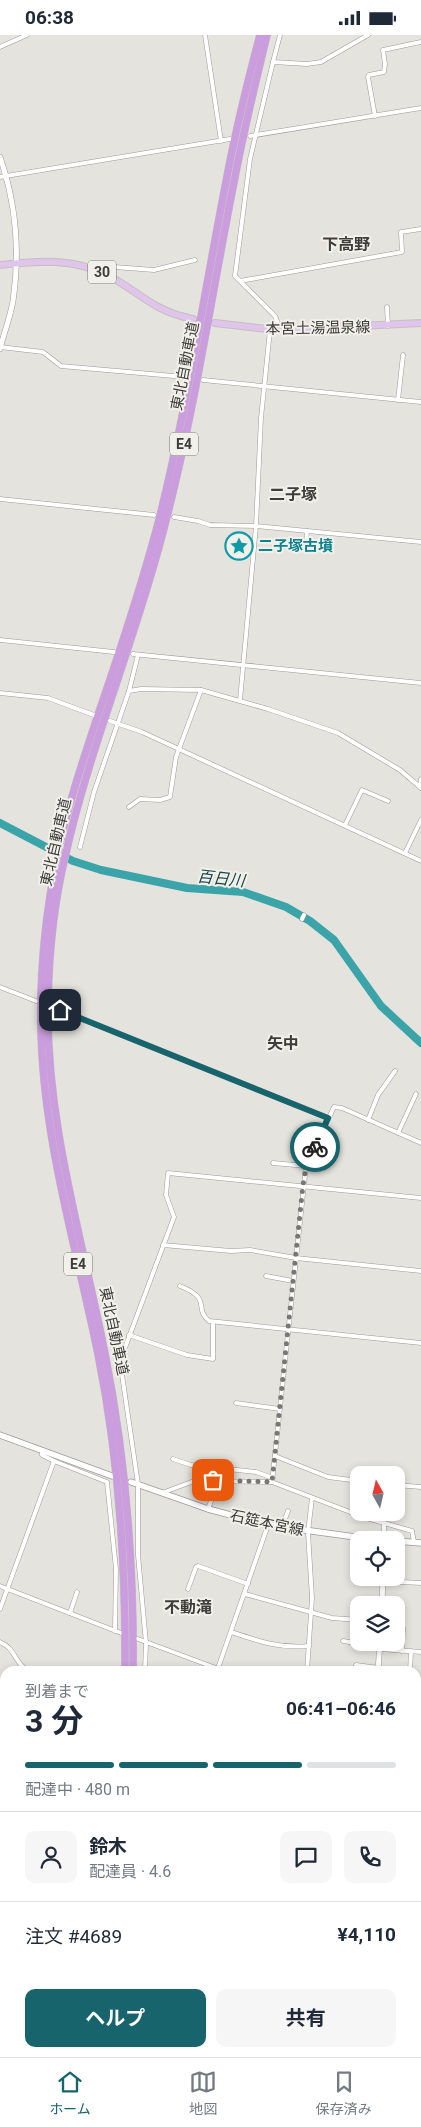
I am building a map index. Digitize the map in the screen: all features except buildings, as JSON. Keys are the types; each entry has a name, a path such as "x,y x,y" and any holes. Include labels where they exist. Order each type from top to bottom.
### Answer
{"highway":[{"name":"東北自動車道","path":"125,1666 122,1533 111,1430 98,1355 58,1173 43,1069 41,1027 43,955 49,902 78,777 136,600 158,523 182,416 234,143 260,35"},
{"name":"東北自動車道","path":"64,843 144,602 174,489 242,142 267,35"},
{"name":"東北自動車道","path":"60,859 50,965 48,1026 50,1068 66,1171 105,1354 119,1430 131,1551 133,1666"}],"main road":[{"name":"30","path":"0,265 65,261 96,269 121,283 154,306 166,312 193,319"},
{"name":"本宮土湯温泉線","path":"215,323 273,330 421,323"},
{"path":"0,1435 112,1476"},
{"name":"石筵本宮線","path":"131,1482 208,1509 268,1525 350,1537"},
{"path":"405,1542 421,1543"}],"street":[{"path":"0,47 27,35"},
{"path":"205,35 221,141"},
{"path":"240,700 245,666 256,526 261,418 273,330 277,321 275,316 235,276 252,136 280,35"},
{"path":"273,62 307,64 321,62 368,35"},
{"path":"375,115 368,77 369,75 384,72 383,50 421,42"},
{"path":"252,136 421,108"},
{"path":"0,177 230,139"},
{"path":"0,157 7,176 13,203 16,263 13,301 0,348 43,352 60,366 184,377"},
{"path":"240,281 402,252 401,232 421,229"},
{"path":"96,269 101,266 108,266 154,270 195,260"},
{"path":"387,307 388,326"},
{"path":"398,400 403,355"},
{"path":"203,380 421,402"},
{"path":"0,499 154,515"},
{"path":"174,517 210,525 256,526 421,542"},
{"path":"306,544 308,531"},
{"path":"0,640 114,652"},
{"path":"80,847 94,792 128,691 136,654 421,683"},
{"path":"128,691 141,689 201,691 240,700 338,733 378,759 400,770 421,787"},
{"path":"129,807 140,799 160,800 170,797 179,750 201,691"},
{"path":"0,693 48,698 94,715"},
{"path":"110,721 179,750 421,861"},
{"path":"421,779 421,787"},
{"path":"345,825 362,790 388,801"},
{"path":"405,853 421,820"},
{"path":"0,987 36,1001"},
{"path":"54,1008 328,1118"},
{"path":"368,1119 378,1095 395,1071"},
{"path":"398,1133 416,1094"},
{"path":"272,1480 306,1167 334,1107 342,1108 421,1143"},
{"path":"273,1163 306,1167"},
{"path":"145,1666 146,1643 138,1555 138,1484 120,1366 121,1355 174,1217 166,1195 168,1173 421,1198"},
{"path":"163,1245 231,1251 250,1250 296,1258 421,1271"},
{"path":"266,1276 293,1281"},
{"path":"180,1286 194,1291 200,1297 207,1320 213,1322 421,1343"},
{"path":"129,1335 187,1355 213,1359 213,1322"},
{"path":"236,1403 280,1409"},
{"path":"42,1450 42,1455 54,1461 107,1482 116,1569 115,1631"},
{"path":"276,1456 328,1477 350,1480"},
{"path":"173,1459 191,1465 256,1472 312,1498 412,1531 414,1543"},
{"path":"0,1609 54,1461"},
{"path":"208,1509 219,1480"},
{"path":"160,1493 190,1482 272,1480"},
{"path":"405,1486 421,1487"},
{"path":"308,1666 312,1598 308,1532 312,1498"},
{"path":"282,1527 288,1511"},
{"path":"384,1523 384,1531"},
{"path":"219,1666 268,1525"},
{"path":"188,1589 196,1567 248,1584"},
{"path":"405,1581 421,1583"},
{"path":"0,1585 121,1633"},
{"path":"70,1613 77,1592"},
{"path":"245,1594 332,1618 350,1619"},
{"path":"48,1604 51,1599"},
{"path":"231,1633 275,1645 294,1648 310,1646"},
{"path":"138,1639 206,1666"},
{"path":"343,1641 350,1642"},
{"path":"0,1643 10,1647 20,1666"},
{"path":"379,1666 380,1651"},
{"path":"405,1651 421,1652"},
{"path":"410,1666 411,1651"},
{"path":"356,1665 362,1666"}],"waterway":[{"name":"百日川","path":"0,823 73,861 101,870 187,888 243,892 286,907 310,921 334,940 381,1006 421,1043"}],"way so far":[{"path":"213,1480 272,1482 303,1185 306,1167 315,1147"}],"place":[{"name":"二子塚古墳","path":"239,546"}],"district":[{"name":"下高野","path":"346,244"},
{"name":"二子塚","path":"293,494"},
{"name":"矢中","path":"283,1043"},
{"name":"不動滝","path":"188,1607"}],"route":[{"path":"60,1010 328,1118 315,1147"}]}
